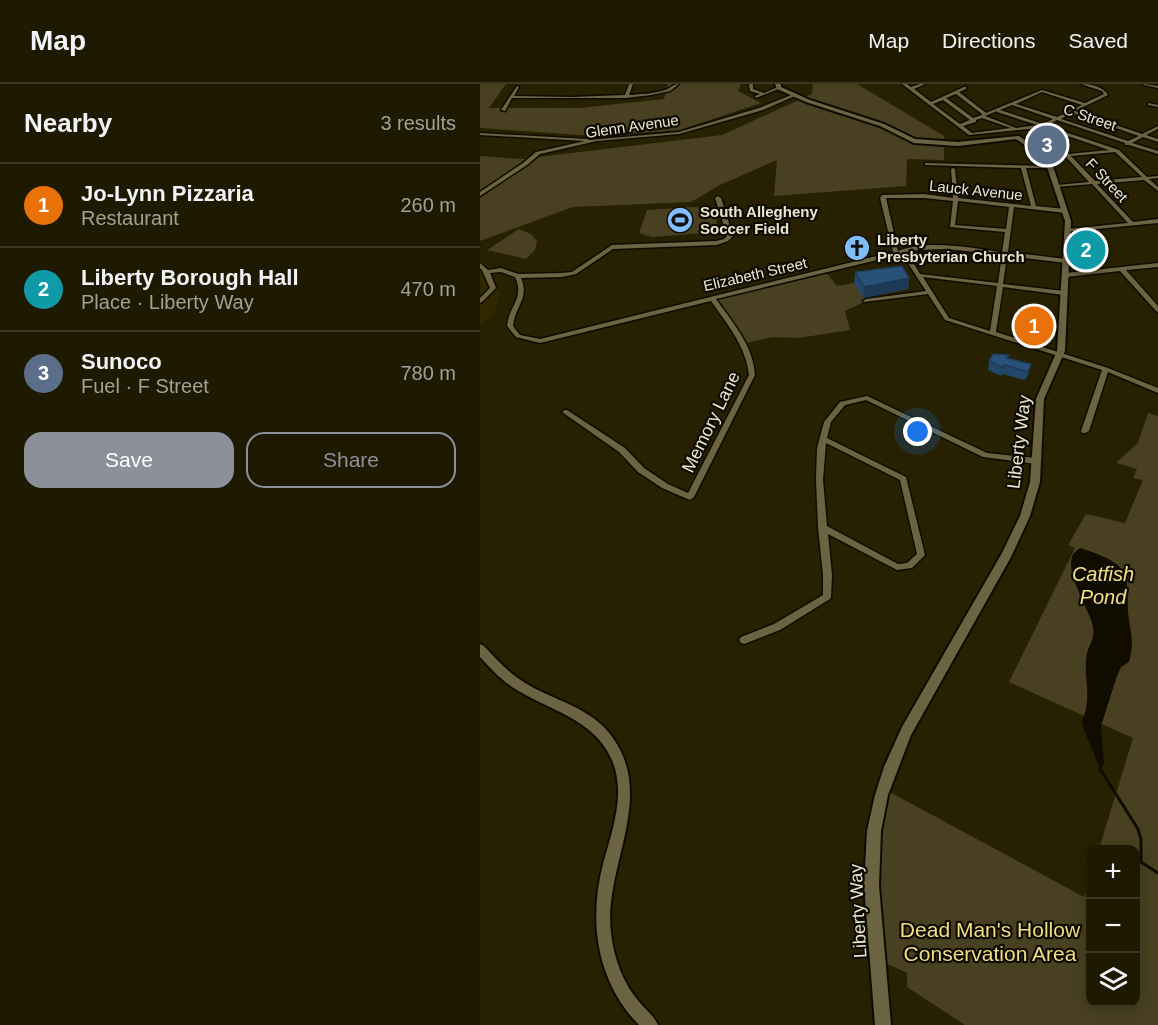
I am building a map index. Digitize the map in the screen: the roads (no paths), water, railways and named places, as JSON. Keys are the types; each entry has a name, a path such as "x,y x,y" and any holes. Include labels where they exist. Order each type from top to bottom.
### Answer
{"street":[{"path":"626,97 631,84"},
{"path":"651,94 655,84"},
{"path":"511,97 626,97 675,89 677,84"},
{"path":"751,84 751,90 764,94"},
{"path":"904,84 971,134 1013,132"},
{"path":"911,89 923,84"},
{"path":"756,97 779,86 797,96 882,125 914,141 958,144 1042,126 1107,94 1103,90 1083,84"},
{"path":"1145,84 1158,87"},
{"path":"797,96 800,85"},
{"path":"503,110 517,87"},
{"path":"930,104 965,88"},
{"path":"959,126 1042,91 1086,105"},
{"path":"956,92 984,114 983,117 1013,132 1047,157 1117,151 1157,128"},
{"name":"Glenn Avenue","path":"480,194 538,153 597,140 679,133 761,110 797,96"},
{"path":"943,98 974,121"},
{"name":"C Street","path":"1013,104 1158,153"},
{"path":"1149,104 1158,106"},
{"path":"999,111 1117,151 1158,190"},
{"path":"1073,112 1158,141"},
{"name":"F Street","path":"1042,126 1131,223"},
{"path":"480,134 597,140"},
{"name":"Liberty Way","path":"884,1025 873,896 872,856 878,807 894,758 906,731 1017,536 1033,492 1040,399 1060,354 1068,231 1065,211 1047,157"},
{"path":"927,164 1050,167"},
{"path":"1023,166 1034,208"},
{"path":"952,169 956,200 952,226 1008,231"},
{"path":"1057,186 1158,177"},
{"name":"Lauck Avenue","path":"900,252 885,209 882,197 884,196 956,200 1065,211"},
{"path":"487,273 501,270 517,276 574,273 617,246 706,244 726,240 730,236 718,198"},
{"path":"993,333 1012,206"},
{"path":"1068,231 1158,221"},
{"name":"Elizabeth Street","path":"517,276 524,288 511,318 510,326 518,336 530,340 552,340 606,323 900,252 933,247 1066,261"},
{"path":"900,252 947,319 1106,369 1158,391"},
{"path":"480,265 487,273 493,288 480,301"},
{"path":"1066,275 1158,265"},
{"path":"1122,269 1158,310"},
{"path":"918,275 1064,293"},
{"path":"866,301 928,292"},
{"name":"Memory Lane","path":"565,412 622,450 640,470 665,486 690,497 752,375 753,364 748,353 712,298"},
{"path":"1085,431 1106,369"},
{"path":"744,640 801,614 827,597 819,492 824,439 830,415 849,399 867,398 986,455 1036,460"},
{"path":"822,527 890,565 909,566 921,555 903,479 824,439"},
{"path":"480,649 519,685 587,718 610,742 618,758 624,774 624,802 618,840 603,893 601,922 604,949 614,981 632,1009 650,1025"}],"water":[{"name":"Catfish Pond","path":"1081,548 1119,566 1125,575 1128,591 1131,654 1129,662 1121,667 1117,676 1101,726 1104,764 1100,769 1082,722 1087,701 1086,660 1093,637 1093,627 1072,573 1071,562 1074,554"}],"waterway":[{"path":"1100,769 1138,829 1141,839 1141,862 1158,873"}],"place":[{"name":"Sunoco","path":"1047,145"},
{"name":"South Allegheny Soccer Field","path":"680,220"},
{"name":"Liberty Presbyterian Church","path":"857,248"},
{"name":"Liberty Borough Hall","path":"1086,250"},
{"name":"Jo-Lynn Pizzaria","path":"1034,326"}],"park label":[{"name":"Dead Man's Hollow Conservation Area","path":"990,941"}]}
